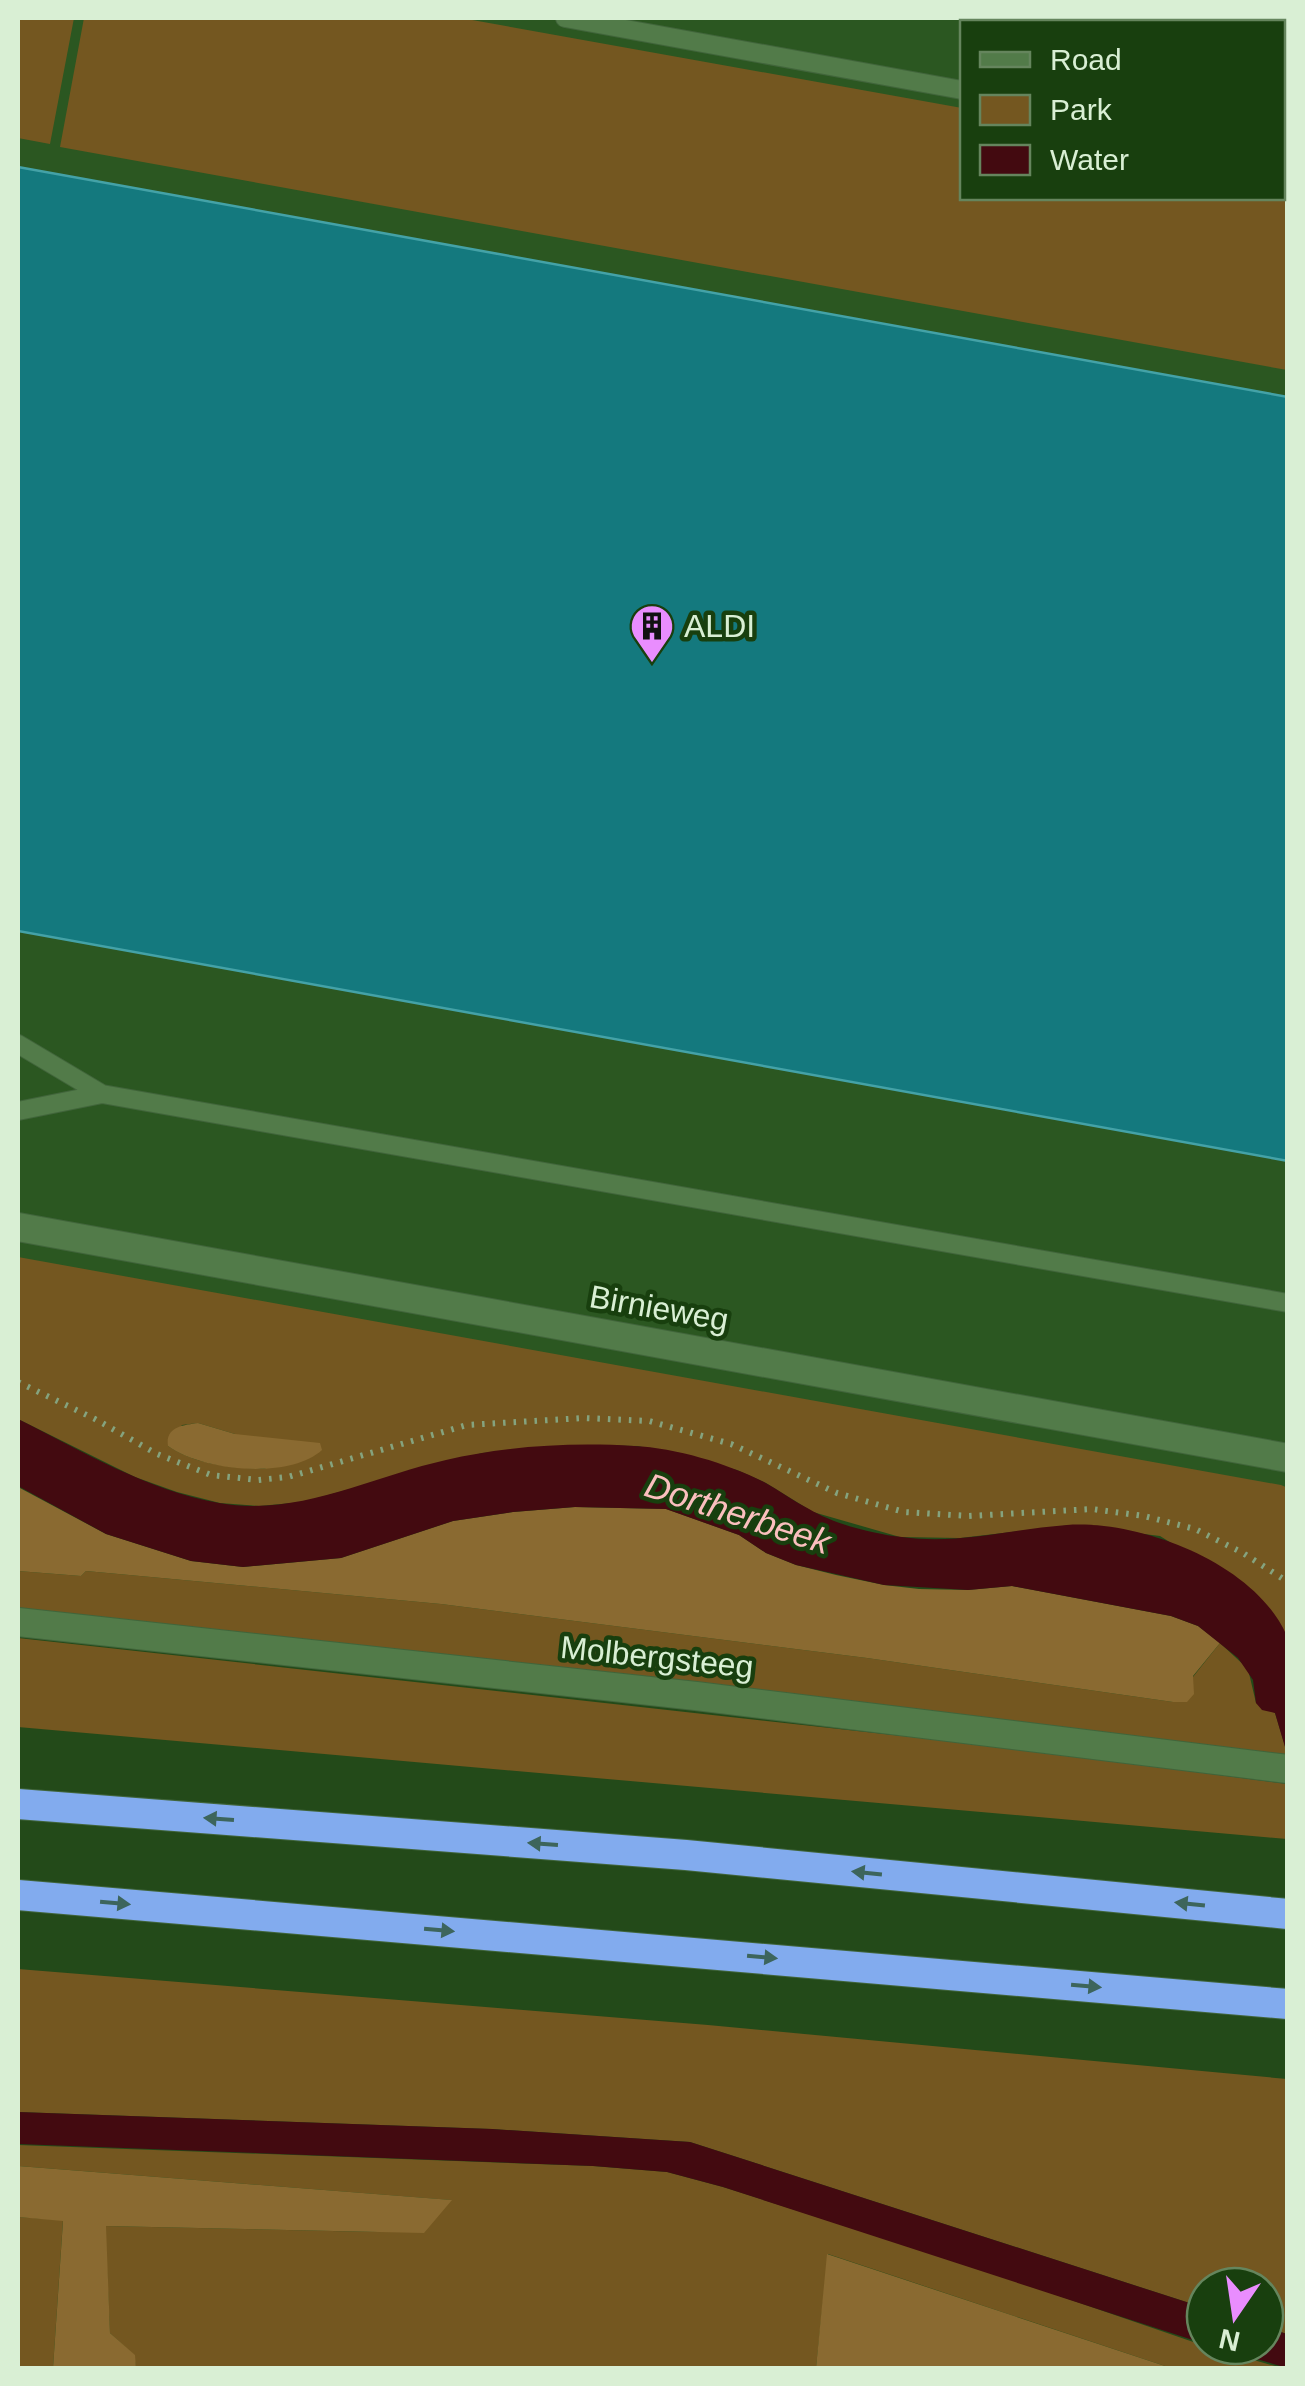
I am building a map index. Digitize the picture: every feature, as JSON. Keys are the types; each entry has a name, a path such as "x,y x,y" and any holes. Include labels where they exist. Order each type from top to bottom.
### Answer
{"highway":[{"path":"18,1804 686,1855 1288,1914"},
{"path":"18,1895 1288,2004"}],"street":[{"name":"Birnieweg","path":"18,1227 1288,1458"},
{"name":"Molbergsteeg","path":"18,1622 734,1700 1288,1769"}],"lane":[{"path":"565,18 960,90"},
{"path":"18,1044 102,1094 1288,1303"},
{"path":"18,1112 102,1094"}],"path":[{"path":"18,1382 157,1454 212,1474 258,1480 288,1477 467,1425 584,1418 649,1421 730,1444 837,1493 904,1512 968,1516 1092,1509 1144,1516 1194,1529 1243,1553 1288,1582"}],"shaded area":[{"path":"18,18 1287,18 1287,1505 18,1277"},
{"path":"198,1423 235,1434 320,1443 322,1450 289,1466 245,1469 202,1461 168,1446 172,1431"},
{"path":"18,1487 106,1534 191,1561 243,1567 341,1558 453,1521 513,1512 575,1507 666,1509 739,1535 766,1553 796,1565 836,1575 919,1589 1012,1586 1171,1616 1198,1626 1220,1643 1193,1676 1194,1694 1187,1702 1173,1702 867,1658 441,1604 86,1571 81,1576 18,1571"},
{"path":"18,2166 452,2200 424,2233 106,2226 110,2333 135,2355 136,2368 53,2368 63,2221 18,2217"},
{"path":"827,2254 1171,2368 816,2368"}],"green space":[{"path":"18,18 74,18 50,144 18,138"},
{"path":"84,18 461,18 960,108 960,200 1285,200 1285,166 1287,370 60,147"},
{"path":"18,1257 1281,1485 1288,1488 1287,1636 1259,1597 1160,1536 1071,1525 960,1538 900,1537 813,1512 737,1470 638,1446 578,1445 482,1453 303,1502 259,1506 220,1503 135,1477 18,1419","holes":["198,1423 235,1434 266,1469 202,1461 168,1446 182,1425"]},
{"path":"18,1571 81,1576 86,1571 441,1604 867,1658 1173,1702 1220,1643 1248,1669 1256,1703 1275,1713 1287,1756 652,1677 18,1609"},
{"path":"18,1638 1029,1750 1287,1784 1287,1839 18,1727"},
{"path":"18,1969 708,2025 1287,2079 1287,2334 1285,2266 1185,2266 1185,2302 690,2142 492,2129 18,2112"},
{"path":"18,2145 667,2172 975,2267 1185,2339 1185,2366 1282,2368 1171,2368 828,2254 816,2368 136,2368 134,2355 110,2333 105,2226 376,2232 451,2200 18,2166"},
{"path":"18,2217 63,2220 53,2368 18,2368"}],"water":[{"name":"Dortherbeek","path":"18,1419 166,1489 219,1503 249,1506 306,1500 418,1467 492,1451 611,1445 650,1447 717,1463 764,1482 830,1519 891,1536 944,1539 1067,1525 1128,1530 1192,1551 1222,1567 1249,1586 1270,1609 1288,1643 1287,1746 1275,1713 1262,1710 1256,1703 1253,1680 1238,1658 1198,1626 1171,1616 1012,1586 968,1590 884,1585 796,1565 766,1553 739,1535 666,1509 575,1507 513,1512 453,1521 341,1558 243,1567 191,1561 106,1534 18,1486"},
{"path":"18,2112 492,2129 690,2142 1185,2302 1185,2337 667,2172 18,2144"},
{"path":"1285,2333 1287,2334 1287,2368 1280,2366 1285,2366"}],"building":[{"name":"ALDI","path":"18,167 1288,397 1288,1161 18,931"}],"place":[{"name":"ALDI","path":"652,664"}]}
